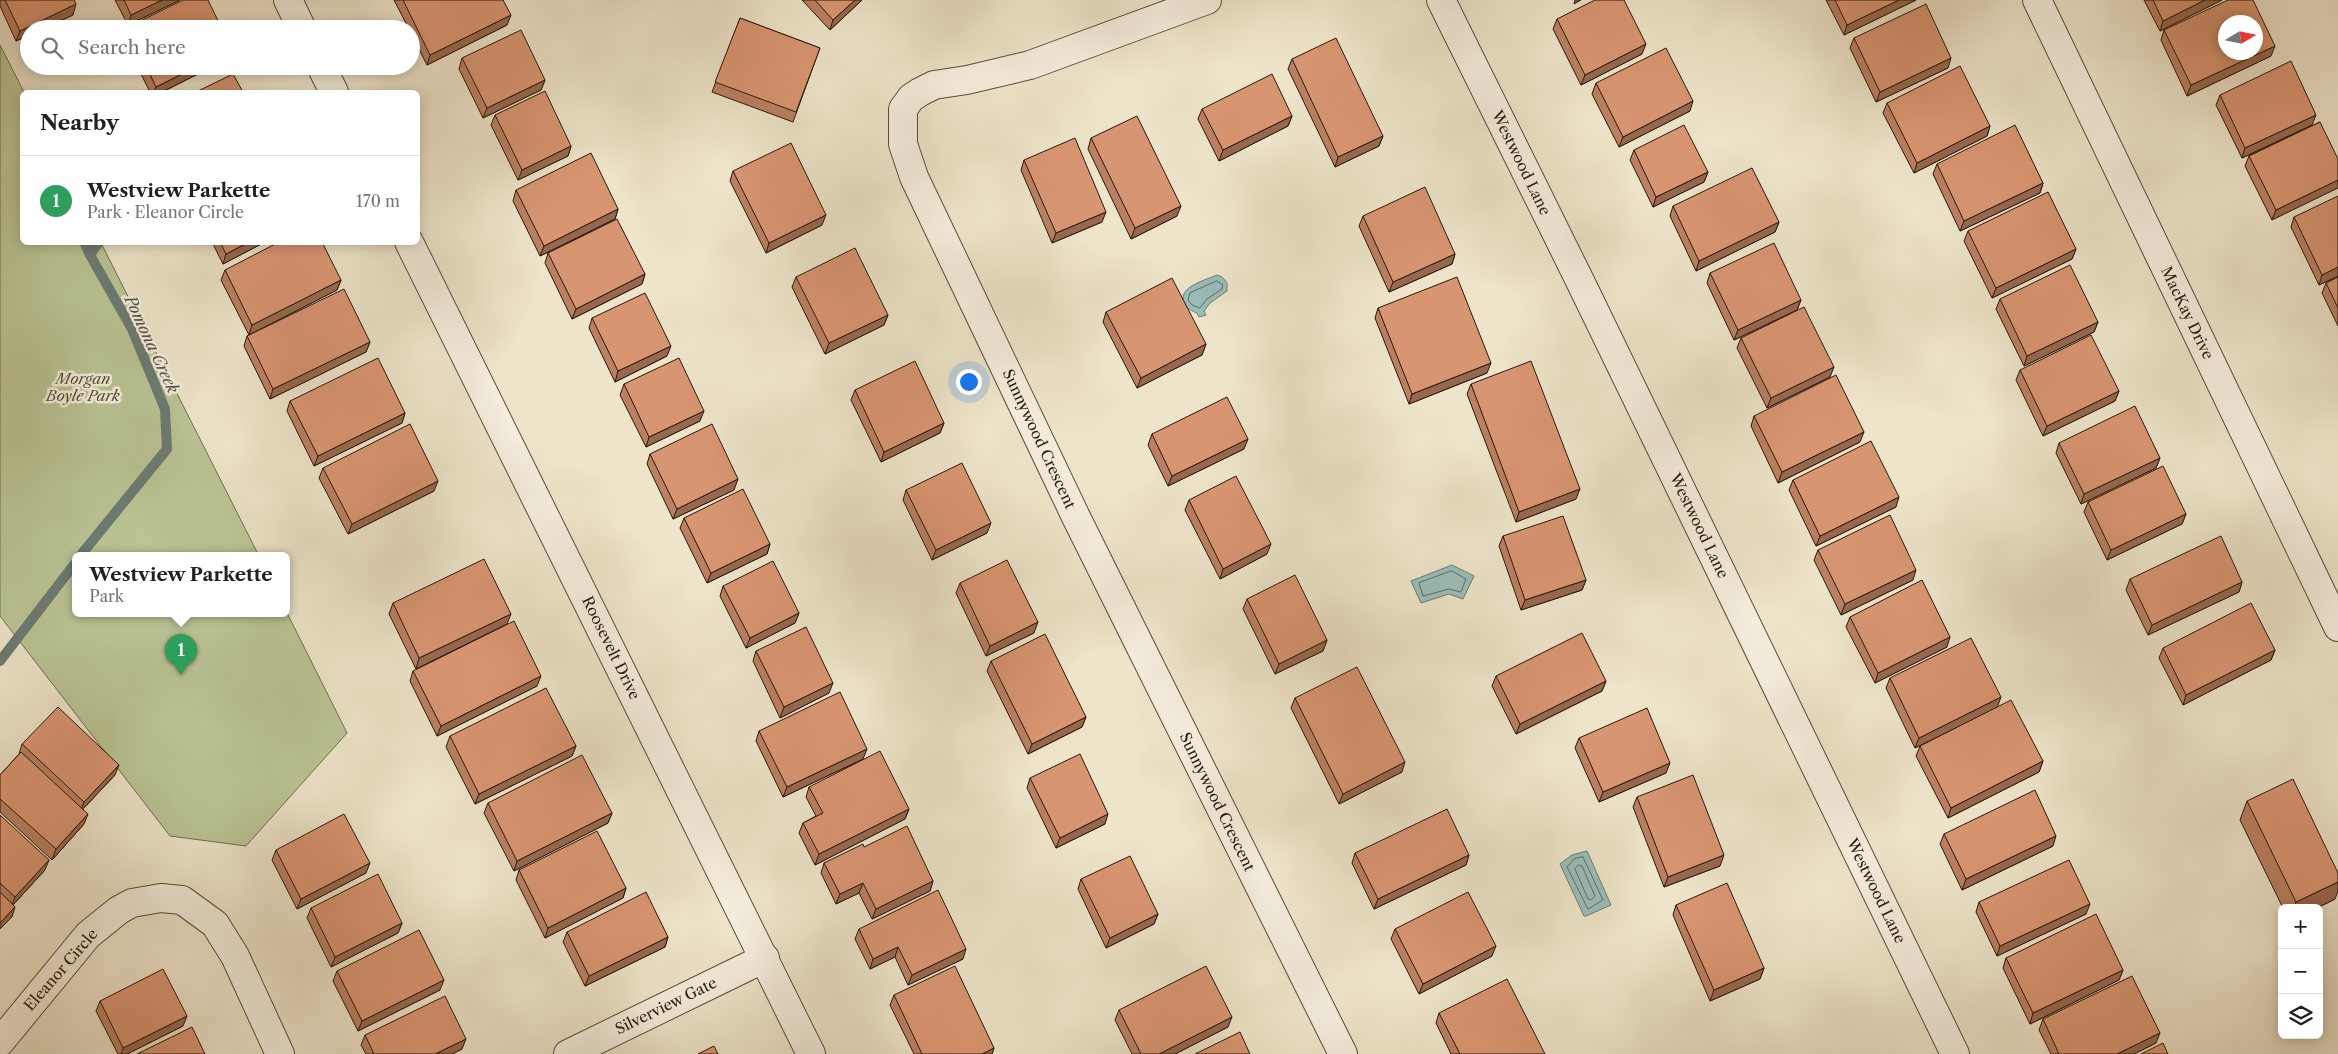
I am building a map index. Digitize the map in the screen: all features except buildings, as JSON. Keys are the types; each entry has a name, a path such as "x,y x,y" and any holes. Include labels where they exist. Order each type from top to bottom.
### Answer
{"street":[{"path":"288,0 298,20"},
{"name":"Sunnywood Crescent","path":"1207,0 1030,65 967,80 934,85 911,98 903,109 903,144 914,177 1076,518 1342,1054"},
{"name":"Westwood Lane","path":"1441,0 1580,281 1955,1054"},
{"name":"MacKay Drive","path":"2037,0 2338,627"},
{"path":"326,75 333,90"},
{"name":"Roosevelt Drive","path":"410,245 811,1054"},
{"name":"Eleanor Circle","path":"0,1042 88,934 119,910 132,903 161,898 182,900 215,924 235,956 280,1054"},
{"name":"Silverview Gate","path":"568,1054 765,958"}],"green space":[{"name":"Morgan Boyle Park","path":"0,45 23,90 20,90 20,245 102,245 257,552 72,552 72,617 289,617 347,733 246,846 170,836 0,616"}],"water":[{"path":"1217,275 1222,277 1227,283 1227,291 1210,303 1204,311 1206,315 1199,317 1197,313 1185,305 1183,297 1188,288"},
{"path":"1452,565 1474,576 1463,599 1449,594 1421,603 1411,581"},
{"path":"1587,851 1611,905 1584,916 1560,864 1572,855"}],"waterway":[{"path":"85,245 90,255"},
{"name":"Pomona Creek","path":"83,552 167,449 165,409 132,329 90,255 97,245"},
{"name":"Pomona Creek","path":"0,661 72,567"}],"place":[{"name":"Westview Parkette","path":"181,675"}]}
